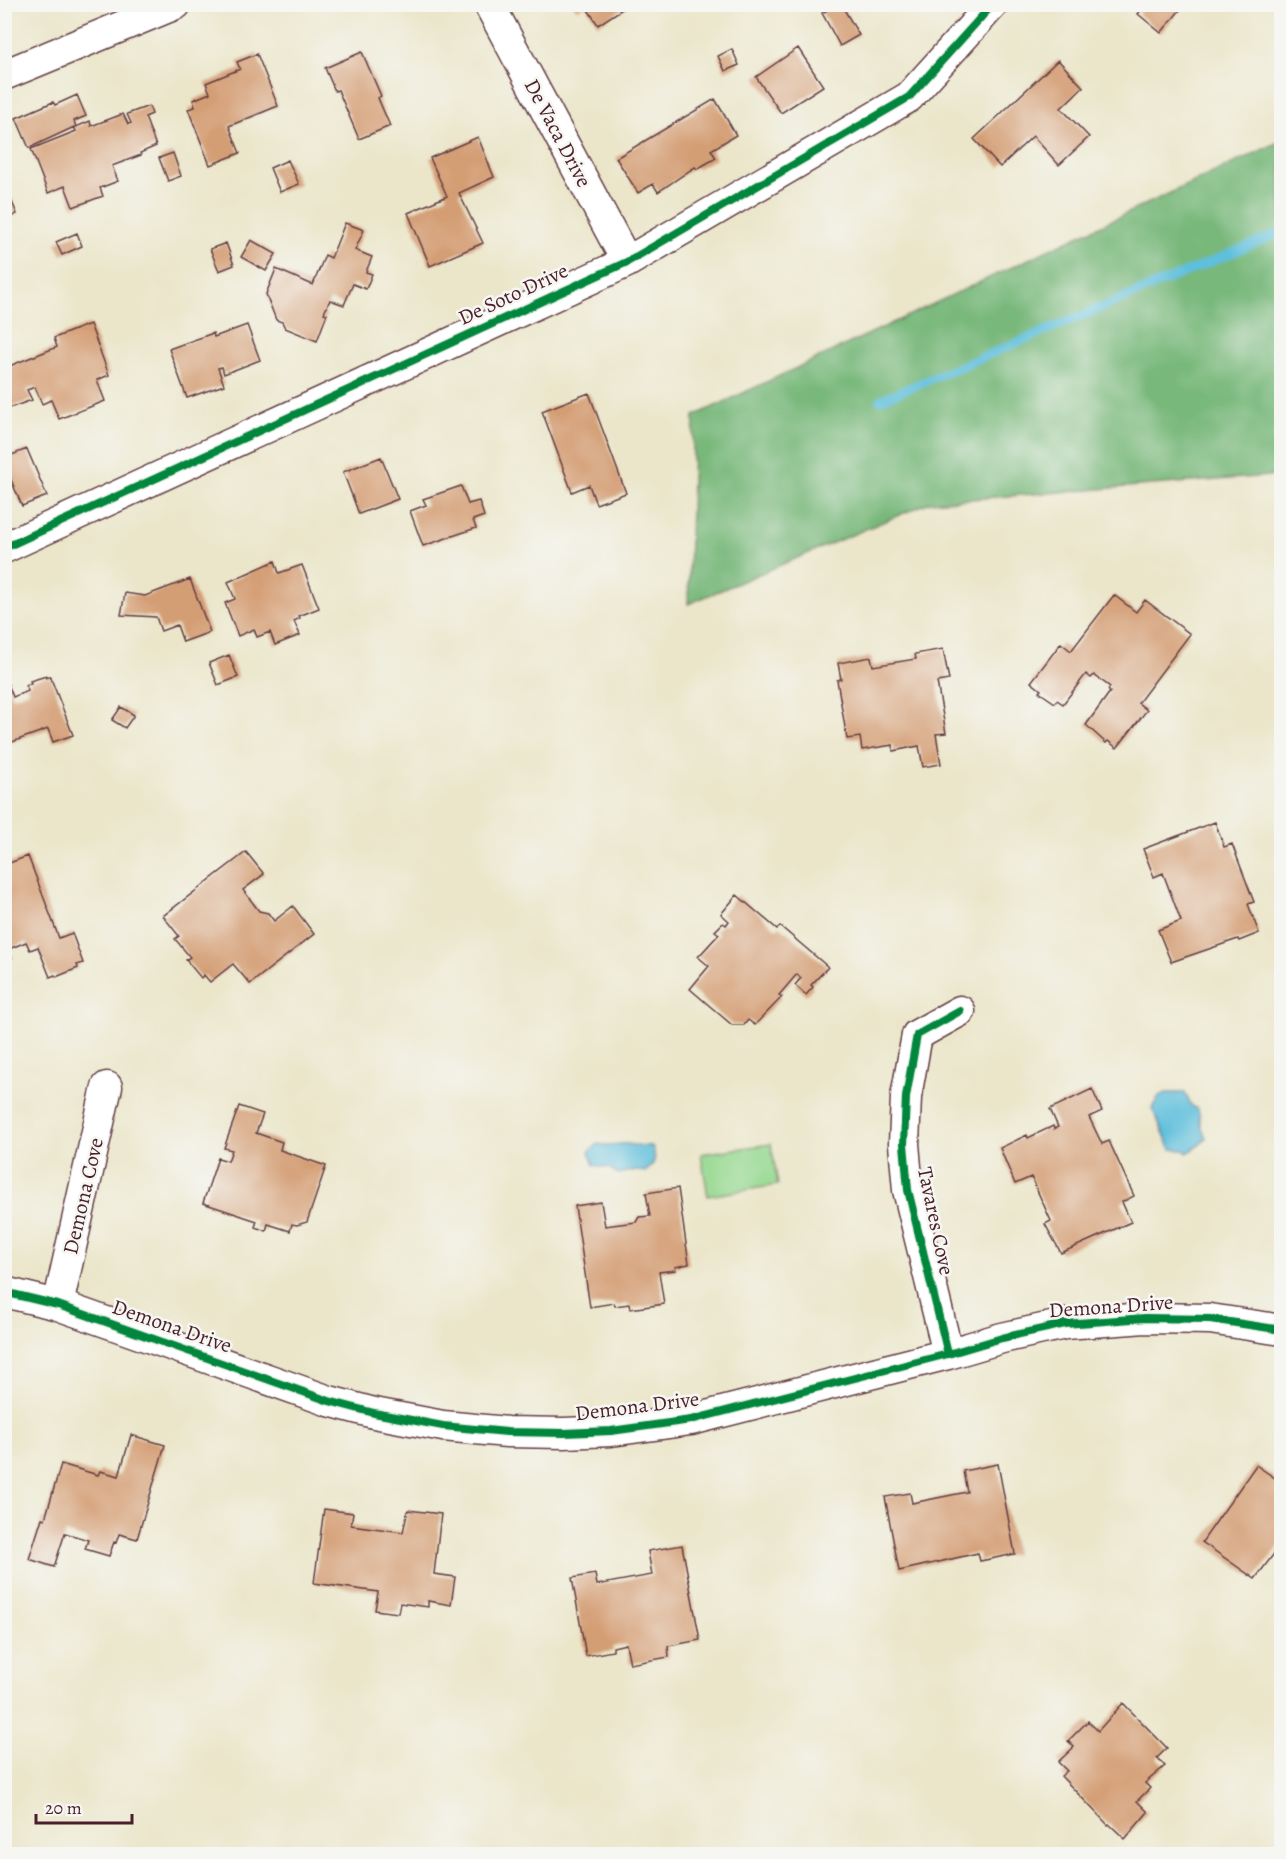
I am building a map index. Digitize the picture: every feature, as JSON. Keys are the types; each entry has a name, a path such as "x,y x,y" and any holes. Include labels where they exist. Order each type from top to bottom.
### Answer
{"street":[{"path":"4,75 176,4"},
{"name":"De Vaca Drive","path":"489,4 627,262"},
{"name":"De Soto Drive","path":"4,548 627,262 909,97 993,4"},
{"name":"Tavares Cove","path":"948,1354 908,1190 904,1144 906,1097 917,1035 960,1011"},
{"name":"Demona Cove","path":"58,1305 107,1088"},
{"name":"Demona Drive","path":"4,1292 58,1305 329,1401 374,1413 442,1426 507,1432 610,1431 691,1420 1002,1338 1065,1324 1146,1318 1210,1319 1281,1330"}],"green space":[{"path":"1281,141 1281,475 930,502 688,604 694,416"},
{"path":"771,1144 778,1185 708,1196 701,1154"}],"water":[{"path":"1166,1093 1185,1093 1191,1105 1198,1110 1206,1138 1187,1153 1184,1150 1171,1149 1152,1108 1159,1096"},
{"path":"598,1144 652,1146 654,1160 645,1172 636,1170 618,1174 609,1168 594,1165 589,1152"}],"building":[{"path":"573,4 630,4 598,25 585,5 577,10"},
{"path":"841,4 859,35 840,46 822,13"},
{"path":"1146,4 1185,4 1161,33 1138,14"},
{"path":"798,48 823,86 781,113 756,77"},
{"path":"732,49 739,65 725,71 718,56"},
{"path":"362,52 381,96 378,98 390,126 359,139 338,90 335,91 325,68"},
{"path":"257,54 278,106 229,126 240,153 210,165 188,109 195,107 193,100 210,93 206,83 240,69 237,62"},
{"path":"1058,60 1083,87 1061,108 1089,137 1059,165 1033,136 1000,167 974,139"},
{"path":"77,95 86,116 74,121 76,127 90,121 91,126 123,114 128,124 131,123 127,114 149,106 152,114 145,117 156,146 140,153 141,155 112,166 118,181 100,188 103,196 73,207 65,186 48,193 31,149 76,131 74,127 29,148 16,118 53,102 55,105"},
{"path":"715,99 736,135 711,150 716,158 697,169 695,167 658,192 653,184 638,193 616,158"},
{"path":"478,137 494,177 459,193 483,243 430,266 408,213 447,196 430,158"},
{"path":"173,153 181,176 168,181 159,158"},
{"path":"288,160 299,184 280,192 270,168"},
{"path":"5,185 17,214 5,220"},
{"path":"4,222 11,238 4,241"},
{"path":"345,223 364,230 355,250 372,257 366,272 372,274 366,289 353,284 344,305 330,300 317,341 285,328 282,322 276,320 266,294 276,269 313,285 325,255 331,258"},
{"path":"77,233 82,246 62,255 56,242"},
{"path":"251,240 276,254 266,271 241,257"},
{"path":"226,243 234,265 219,271 210,249"},
{"path":"90,324 109,375 97,380 105,401 59,419 51,400 42,404 35,387 27,390 32,400 4,410 4,368 57,347 54,338"},
{"path":"247,325 260,360 224,374 222,367 218,368 224,385 187,398 169,349 213,333 214,337"},
{"path":"589,393 626,493 596,504 589,485 572,492 542,411"},
{"path":"27,449 47,496 22,506 4,458"},
{"path":"381,457 398,499 359,514 343,472"},
{"path":"461,486 468,504 479,501 484,516 473,520 476,528 423,546 410,511 426,505 423,499"},
{"path":"275,561 279,573 302,565 319,608 299,616 300,618 294,621 300,635 275,645 270,632 257,637 254,629 238,636 225,603 235,599 228,582"},
{"path":"190,579 210,632 183,642 177,625 161,631 156,617 121,615 125,593 145,596"},
{"path":"1114,595 1136,612 1145,600 1190,634 1138,703 1147,710 1117,748 1108,741 1106,743 1086,725 1110,692 1108,690 1110,687 1094,675 1091,678 1086,674 1063,704 1057,700 1055,703 1039,692 1041,690 1031,682 1061,643 1071,651"},
{"path":"943,649 949,680 937,682 946,733 936,734 941,764 923,767 919,746 893,751 893,745 862,750 860,737 847,739 837,680 841,679 838,663 871,657 873,666 916,659 915,654"},
{"path":"229,655 238,677 218,685 209,663"},
{"path":"46,676 46,678 50,676 73,735 53,742 48,729 4,745 4,685 8,684 13,697 28,691 26,685 31,684 30,681"},
{"path":"121,707 134,715 125,728 112,720"},
{"path":"1215,822 1224,847 1232,844 1254,902 1248,904 1259,933 1171,962 1158,930 1181,921 1163,873 1154,877 1143,849"},
{"path":"246,852 264,874 243,890 259,911 268,913 274,921 293,906 314,934 250,984 233,964 210,982 204,975 201,978 186,960 190,957 175,939 179,936 163,916"},
{"path":"28,856 59,938 72,933 83,963 77,965 78,968 56,977 55,975 50,977 38,947 30,950 26,942 9,949 12,958 4,961 4,865"},
{"path":"737,895 777,929 780,926 828,967 811,985 813,987 806,995 795,985 801,978 797,974 779,995 782,997 755,1025 748,1020 744,1025 732,1025 690,989 709,966 698,957 719,934 715,931 723,923 726,925 729,921 721,914"},
{"path":"4,977 11,993 4,995"},
{"path":"1092,1089 1102,1111 1089,1117 1102,1144 1109,1141 1134,1196 1122,1202 1131,1222 1061,1253 1045,1224 1051,1221 1031,1177 1015,1184 1000,1148 1027,1135 1028,1138 1053,1126 1054,1129 1058,1127 1050,1109"},
{"path":"239,1106 263,1114 256,1133 282,1142 280,1150 326,1166 307,1222 292,1224 290,1231 268,1224 266,1231 255,1227 257,1221 203,1203 218,1158 228,1161 232,1150 224,1148"},
{"path":"678,1188 689,1264 675,1267 676,1270 659,1272 664,1304 630,1309 629,1304 615,1306 614,1303 590,1307 575,1206 601,1202 605,1226 636,1222 639,1217 650,1216 646,1193"},
{"path":"131,1435 165,1445 137,1539 119,1534 109,1556 85,1549 88,1540 65,1533 54,1567 29,1559 42,1518 45,1519 61,1464 98,1475 100,1471 119,1476"},
{"path":"998,1464 1015,1554 980,1561 978,1553 899,1571 885,1497 910,1493 912,1503 967,1492 963,1471"},
{"path":"1256,1465 1282,1483 1282,1543 1255,1579 1202,1542"},
{"path":"324,1509 353,1513 351,1525 403,1532 408,1510 441,1514 434,1574 455,1577 451,1605 428,1601 428,1607 400,1603 398,1613 375,1610 378,1592 314,1583"},
{"path":"682,1545 700,1640 668,1646 669,1657 630,1664 626,1644 613,1647 613,1651 586,1656 572,1578 595,1574 597,1585 652,1575 648,1551"},
{"path":"1123,1703 1167,1748 1157,1758 1165,1766 1145,1783 1150,1788 1137,1801 1148,1812 1125,1839 1108,1825 1061,1776 1067,1771 1058,1762 1074,1747 1068,1741 1088,1721 1098,1731"}],"waterway":[{"path":"880,400 1282,232"}],"cycle path":[{"path":"4,548 627,262 909,97 993,4"},
{"path":"948,1354 908,1190 904,1144 906,1097 917,1035 960,1011"},
{"path":"4,1292 58,1305 329,1401 374,1413 443,1426 507,1432 611,1431 691,1420 1002,1338 1065,1324 1145,1318 1210,1319 1282,1330"}]}
